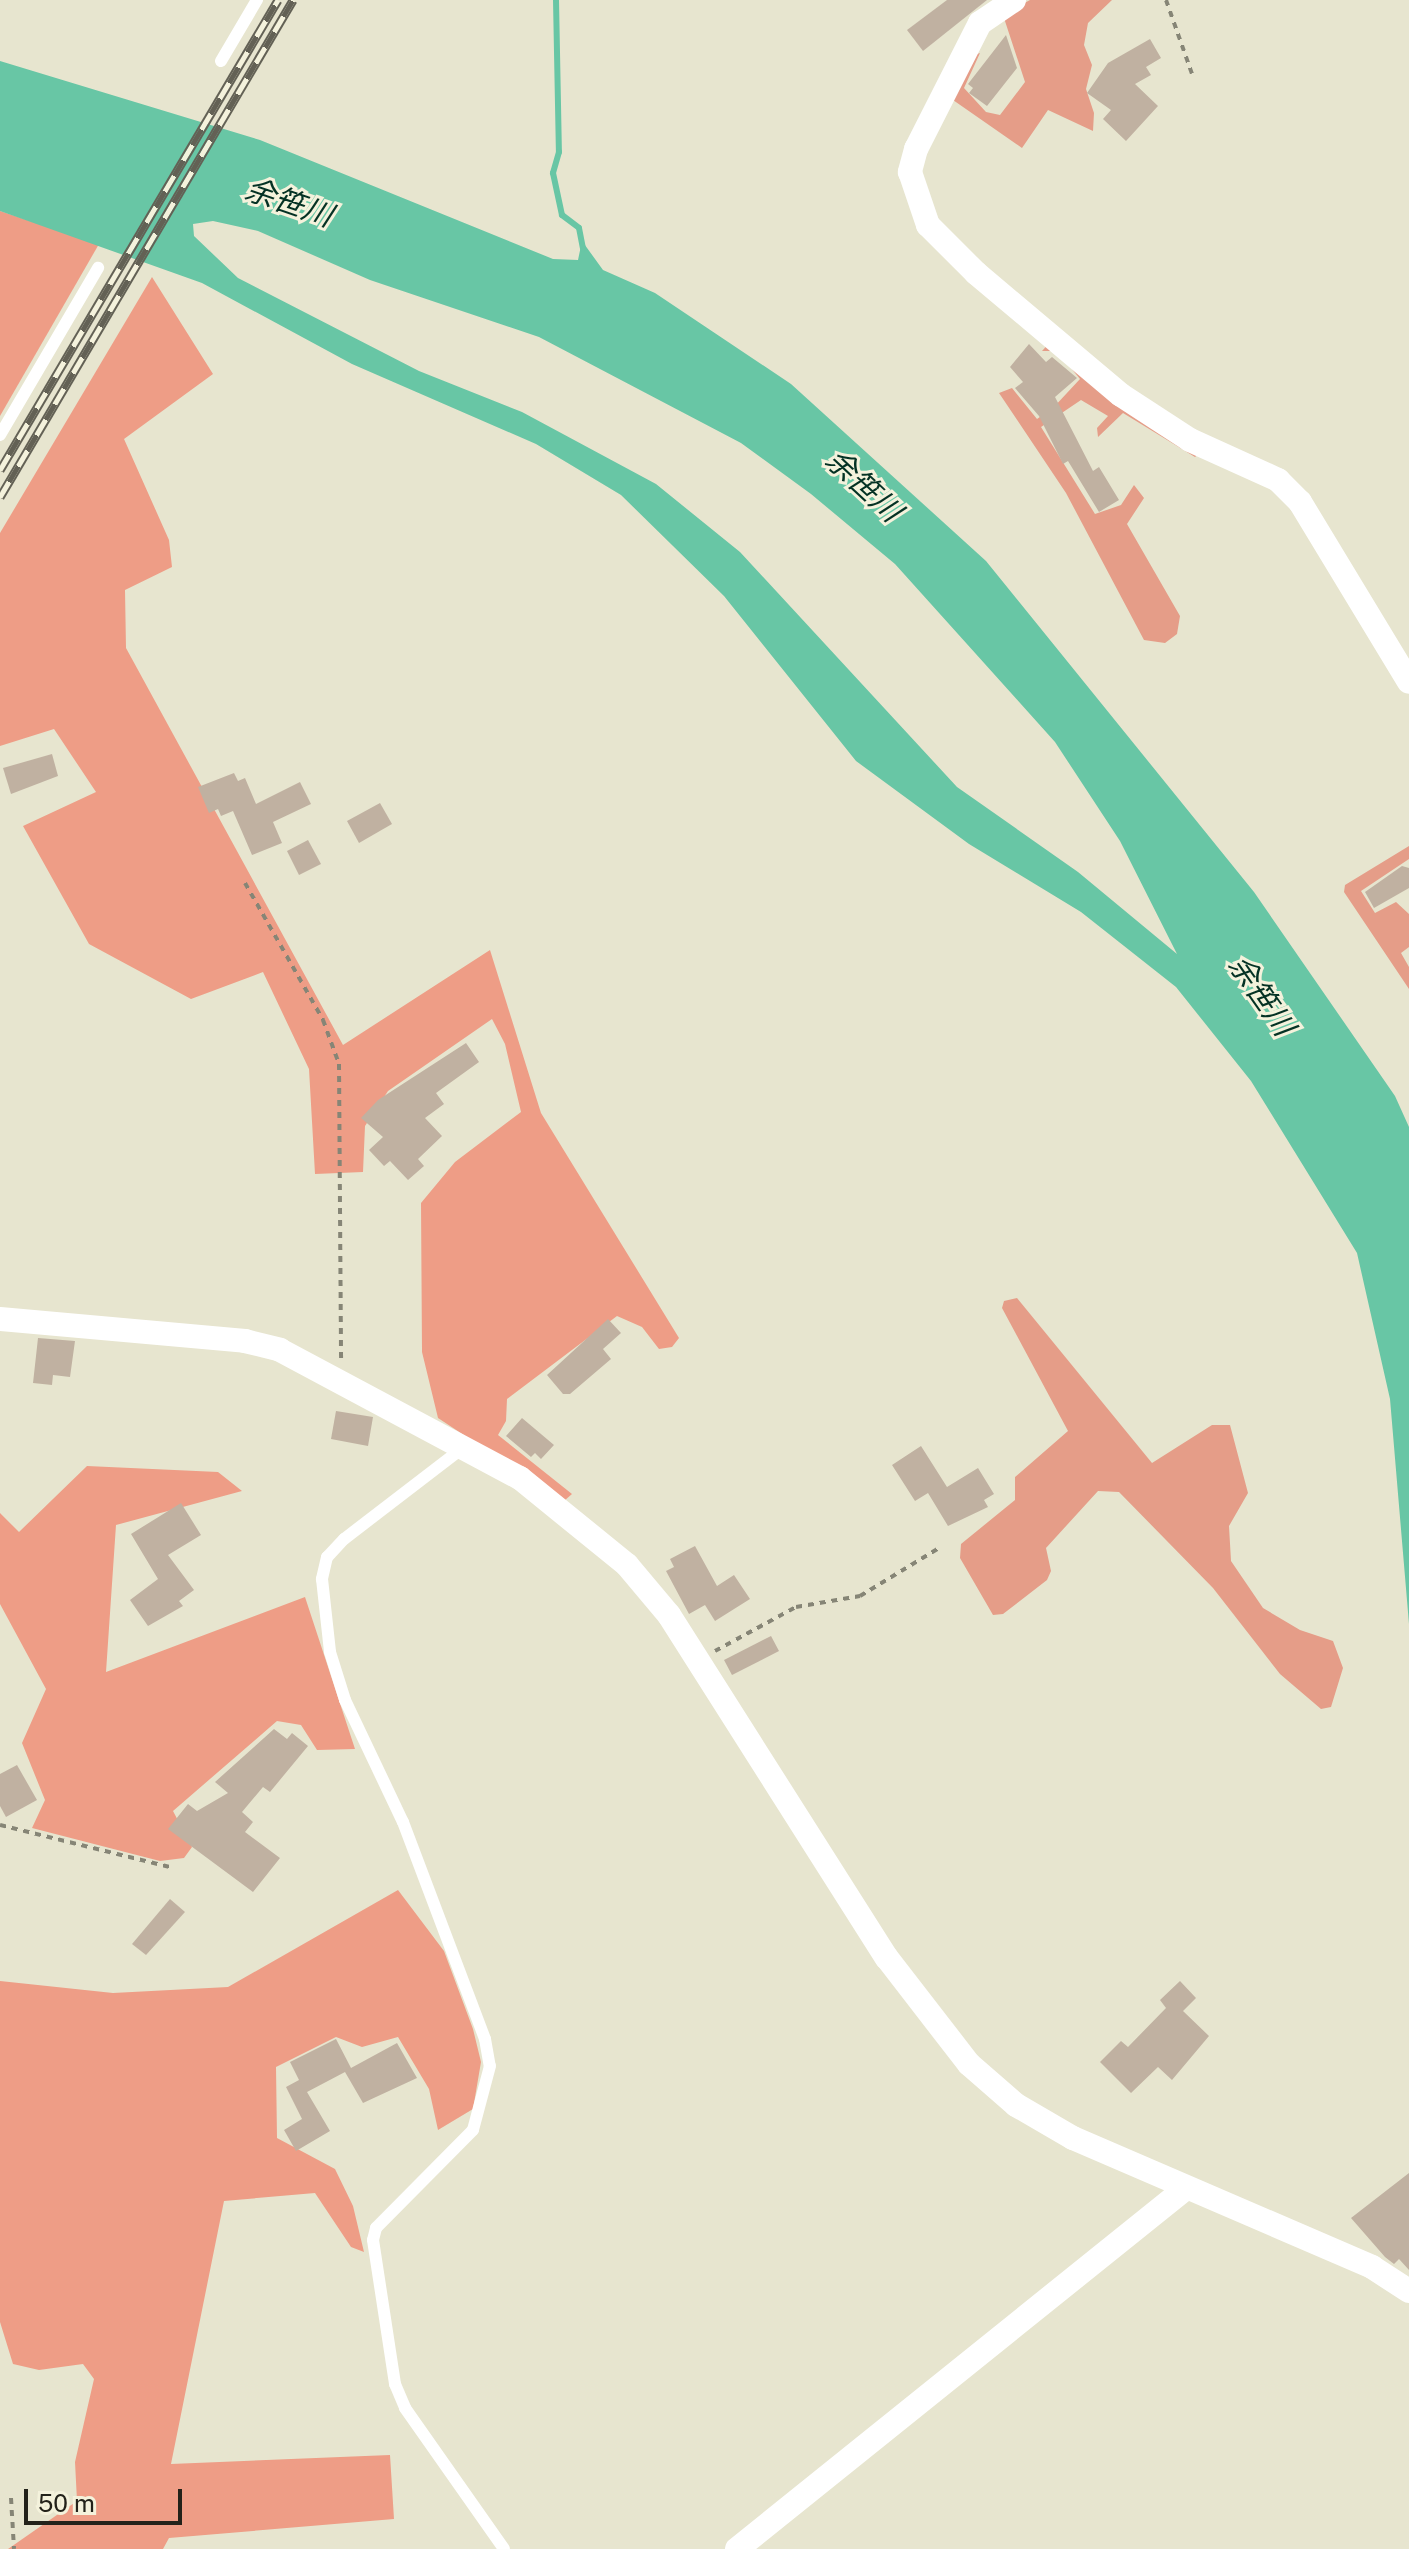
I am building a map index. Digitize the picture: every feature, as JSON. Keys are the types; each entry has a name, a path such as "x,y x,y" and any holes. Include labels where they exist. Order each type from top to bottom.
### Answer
{"street":[{"path":"1014,0 980,23 916,149 910,172 928,225 976,273 1121,395 1190,440 1278,480 1300,502 1409,682"},
{"path":"0,1319 245,1341 280,1350 466,1445 573,1517 627,1565 699,1660 887,1958 969,2064 1016,2105 1073,2138 1372,2267 1409,2291"},
{"path":"737,2549 1186,2188"}],"lane":[{"path":"221,61 257,0"},
{"path":"0,435 98,268"},
{"path":"466,1445 344,1539 327,1557 322,1579 330,1652 345,1700 403,1822 485,2039 490,2066 473,2130 376,2228 373,2240 395,2384 405,2408 504,2549"}],"path":[{"path":"1166,0 1192,74"},
{"path":"245,883 323,1020 339,1064 345,1323 336,1376"},
{"path":"699,1660 796,1607 860,1596 939,1548"},
{"path":"0,1825 174,1868"},
{"path":"11,2498 14,2549"}],"shaded area":[{"path":"1030,0 1112,0 1088,23 1084,45 1092,65 1086,89 1094,113 1093,131 1048,110 1022,148 953,100 972,56 980,53 964,88 986,112 1000,115 1025,82 1003,15"},
{"path":"0,211 99,244 0,416"},
{"path":"152,277 213,374 124,439 169,540 172,567 125,590 126,648 343,1045 490,950 541,1113 679,1338 672,1347 659,1349 642,1327 617,1316 507,1399 506,1421 498,1435 572,1494 564,1501 438,1418 422,1352 421,1203 455,1162 521,1112 505,1044 492,1019 388,1091 365,1126 363,1172 315,1174 309,1069 263,972 191,999 89,944 23,826 96,792 54,729 0,746 0,533"},
{"path":"1052,340 1200,453 1195,457 1123,413 1098,437 1097,428 1108,416 1081,400 1041,427 1095,514 1121,505 1134,485 1144,498 1127,524 1180,616 1177,634 1165,643 1144,640 1066,493 999,393 1012,388 1037,419 1053,408 1080,379 1057,351 1042,351"},
{"path":"1409,846 1409,859 1361,891 1375,913 1396,902 1409,914 1409,947 1401,953 1409,967 1409,989 1344,892 1345,885"},
{"path":"1017,1298 1152,1463 1212,1425 1230,1425 1248,1493 1229,1526 1231,1561 1263,1608 1300,1630 1333,1641 1343,1668 1331,1707 1321,1709 1280,1674 1213,1588 1119,1492 1098,1491 1046,1548 1051,1571 1047,1580 1003,1614 993,1615 960,1558 961,1544 1015,1500 1015,1477 1068,1431 1002,1308 1004,1301"},
{"path":"87,1466 218,1472 242,1491 116,1525 106,1672 305,1597 355,1749 317,1750 301,1725 277,1721 173,1811 192,1847 184,1858 160,1861 32,1828 45,1800 22,1743 46,1689 0,1604 0,1513 19,1532"},
{"path":"398,1890 444,1951 473,2029 481,2062 473,2109 438,2130 429,2089 398,2037 362,2047 336,2037 276,2067 277,2138 335,2169 353,2206 364,2252 351,2247 315,2193 224,2201 171,2464 390,2455 394,2519 169,2538 163,2549 8,2549 77,2501 75,2462 94,2379 83,2364 39,2370 13,2364 0,2322 0,1981 113,1993 228,1987"}],"water":[{"name":"余笹川","path":"0,61 260,140 553,259 578,260 582,241 603,270 655,293 791,384 986,561 1254,892 1395,1096 1409,1127 1409,1624 1390,1399 1357,1253 1251,1081 1176,987 1081,912 969,844 856,761 724,596 621,495 536,444 352,364 202,283 0,211","holes":["213,221 258,231 370,280 539,337 741,443 811,494 895,564 1055,742 1120,841 1177,954 1078,872 957,787 740,552 656,484 522,412 419,371 238,278 194,236 193,224"]}],"building":[{"path":"947,0 987,0 923,51 907,30"},
{"path":"1006,35 1017,68 987,106 969,93 973,88 968,84"},
{"path":"1150,39 1161,58 1146,67 1151,75 1135,84 1158,106 1126,141 1103,119 1111,110 1087,93 1108,63"},
{"path":"1029,344 1046,362 1052,357 1077,378 1055,397 1093,471 1099,467 1119,500 1099,512 1068,461 1063,464 1039,416 1015,388 1023,382 1010,367"},
{"path":"52,754 58,776 11,794 3,768"},
{"path":"234,773 238,781 245,778 256,804 300,782 311,804 273,822 282,843 252,855 233,811 221,816 218,809 209,813 198,787"},
{"path":"380,803 392,824 359,843 347,821"},
{"path":"308,840 321,864 299,875 287,851"},
{"path":"1402,866 1409,868 1409,888 1374,908 1365,892"},
{"path":"466,1043 479,1062 436,1093 444,1104 425,1118 442,1136 418,1159 424,1166 408,1180 390,1161 384,1166 369,1150 383,1137 361,1118 378,1100"},
{"path":"608,1319 621,1333 603,1349 611,1359 570,1394 563,1394 547,1375"},
{"path":"38,1338 75,1341 70,1377 53,1375 52,1385 33,1383"},
{"path":"336,1411 373,1417 368,1446 331,1439"},
{"path":"522,1418 554,1445 541,1459 535,1453 531,1457 506,1436"},
{"path":"921,1446 947,1487 978,1468 994,1494 984,1500 988,1507 948,1526 928,1493 915,1501 892,1465"},
{"path":"181,1503 201,1535 168,1555 194,1590 179,1601 183,1606 148,1626 130,1600 158,1579 131,1534"},
{"path":"695,1546 717,1586 734,1575 750,1599 715,1621 705,1605 689,1614 666,1571 674,1567 670,1559"},
{"path":"771,1636 779,1651 732,1675 724,1660"},
{"path":"274,1729 287,1739 292,1733 308,1746 270,1792 263,1787 242,1812 253,1822 245,1832 280,1858 253,1892 168,1829 188,1804 197,1811 228,1793 215,1782"},
{"path":"17,1765 37,1800 6,1817 0,1806 0,1774"},
{"path":"170,1899 185,1912 146,1955 132,1944"},
{"path":"1180,1981 1196,1998 1183,2011 1209,2036 1172,2080 1158,2067 1131,2093 1100,2062 1121,2041 1128,2047 1166,2008 1160,2000"},
{"path":"336,2039 351,2068 397,2043 417,2078 363,2103 345,2072 307,2092 330,2131 296,2151 284,2130 302,2119 286,2087 299,2080 290,2062"},
{"path":"1409,2173 1409,2270 1399,2259 1394,2264 1385,2257 1351,2218"}],"waterway":[{"path":"556,0 559,152 553,173 562,215 579,228 583,249"}],"railway":[{"path":"0,470 278,0"},
{"path":"0,497 293,0"}]}
